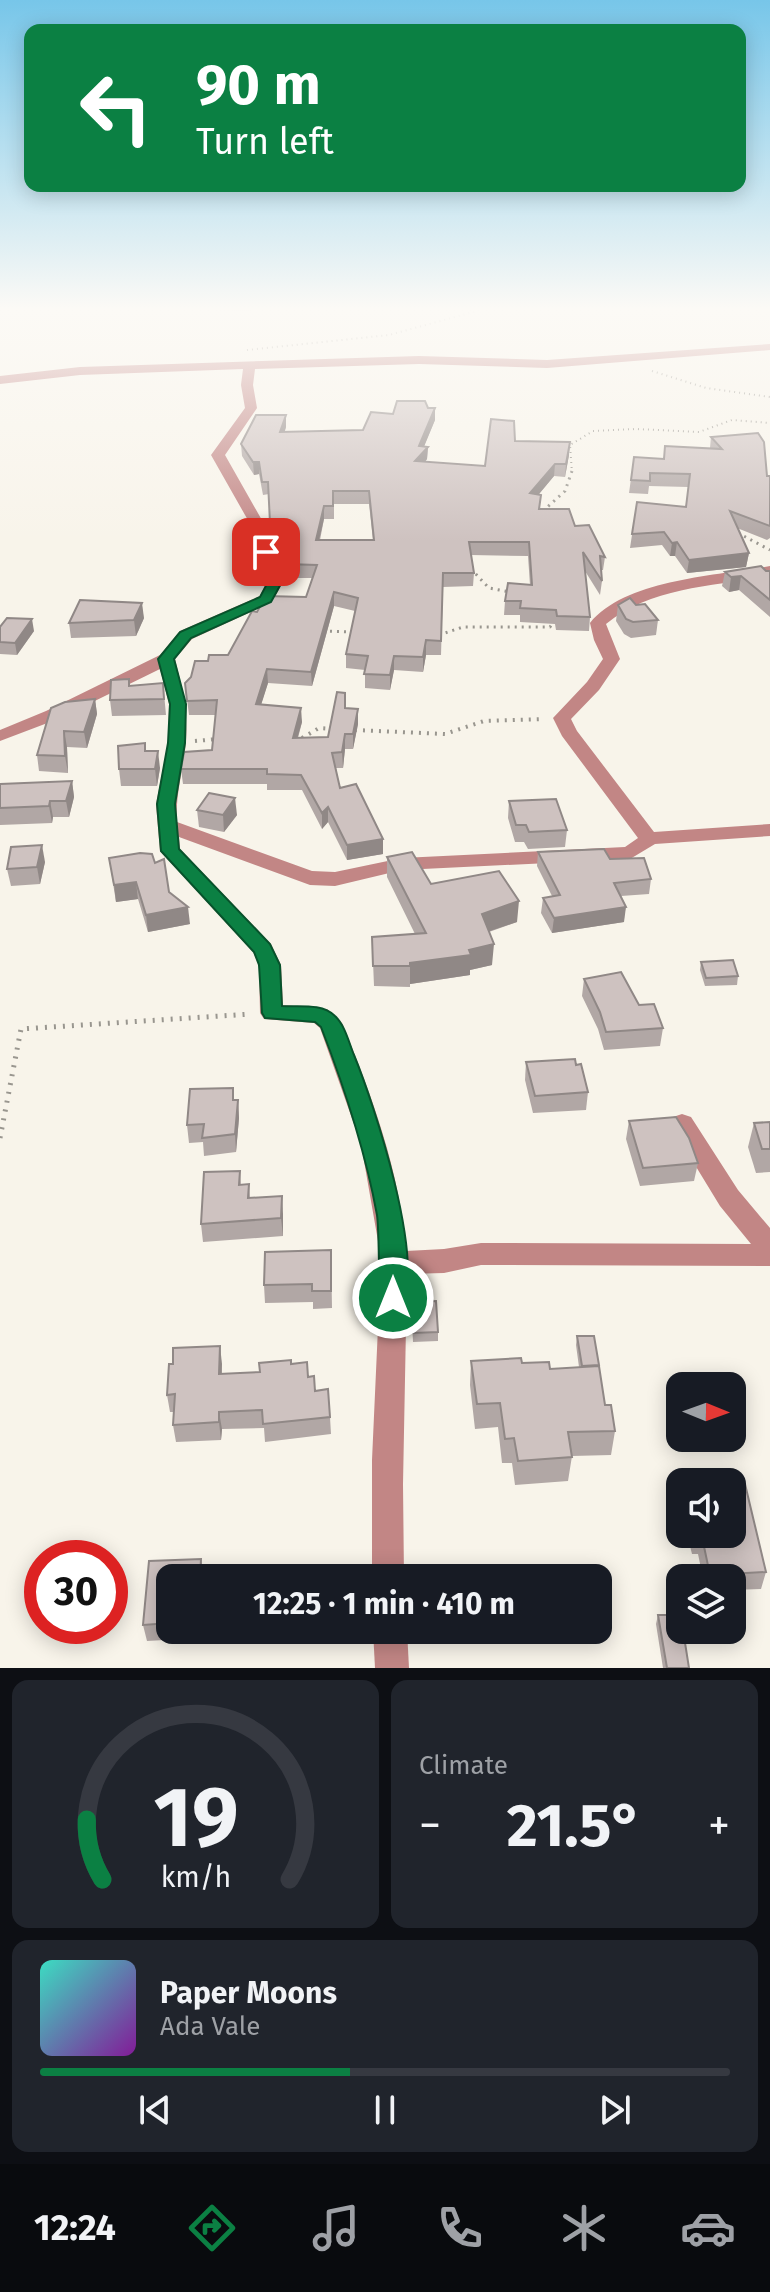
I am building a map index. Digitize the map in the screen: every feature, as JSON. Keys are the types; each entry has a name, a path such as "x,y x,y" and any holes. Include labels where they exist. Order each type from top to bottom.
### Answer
{"street":[{"path":"0,736 52,715 166,659 186,635 266,599 275,582 256,522 218,455 222,442 242,423 251,408 247,387"},
{"path":"649,839 568,732 562,718 593,686 612,659 602,640 598,623 620,604 699,582 770,571"},
{"path":"166,659 178,704 177,743 166,804 170,851 263,949 270,965 272,1013 319,1015 330,1023 374,1142 389,1218 394,1263 388,1432 388,1564"},
{"path":"166,825 289,873 335,879 402,864 630,853 649,839 681,834 770,830"},
{"path":"682,1124 729,1198 770,1247"},
{"path":"394,1263 444,1261 481,1254 770,1255"},
{"path":"391,1644 392,1668"}],"path":[{"path":"702,387 770,397"},
{"path":"541,512 553,506 572,482 574,460 570,445 593,431 636,429 699,432 732,420 770,423"},
{"path":"738,533 770,550"},
{"path":"471,569 489,588 519,593"},
{"path":"427,634 463,627 550,627 557,614"},
{"path":"321,631 364,632"},
{"path":"297,741 319,728 445,734 484,721 562,718"},
{"path":"177,743 225,738"},
{"path":"0,1138 21,1029 272,1013"}],"building":[{"path":"397,401 425,401 428,408 435,408 419,446 428,447 415,461 485,466 491,419 514,421 515,441 570,442 566,464 555,464 530,493 541,495 539,509 569,509 575,526 589,525 605,557 600,556 602,581 583,552 590,617 557,616 556,610 520,608 521,601 505,601 508,583 532,585 529,542 469,542 474,573 443,573 441,641 426,640 423,657 394,656 390,675 364,674 368,656 346,654 358,598 334,592 311,672 267,669 256,704 301,708 293,738 328,737 337,692 345,693 345,708 358,709 353,734 345,734 342,752 332,753 340,788 356,784 383,839 347,845 328,807 322,813 301,775 267,774 267,769 181,769 184,752 212,750 217,700 187,701 185,683 191,677 195,661 208,661 209,655 228,655 252,611 257,612 266,596 306,597 317,565 284,564 282,559 289,525 274,526 270,523 268,482 262,482 259,462 253,462 241,444 256,415 286,415 280,432 363,430 371,412 393,414","holes":["333,491 369,491 374,540 316,540 324,506 333,506"]},
{"path":"758,433 764,442 767,476 770,476 770,526 730,511 749,553 689,560 677,542 672,543 664,532 632,534 637,502 686,507 690,474 650,473 650,481 631,480 634,457 664,459 665,446 722,449 711,437"},
{"path":"761,566 770,571 770,600 741,576 731,577 725,572"},
{"path":"630,598 636,605 645,604 658,620 633,622 626,619 618,605"},
{"path":"80,600 142,603 134,620 69,623"},
{"path":"7,618 32,619 15,643 0,642 0,627"},
{"path":"129,679 129,686 163,683 164,699 110,700 111,680"},
{"path":"95,699 84,732 64,731 65,756 37,755 51,708 65,702"},
{"path":"145,743 145,751 158,751 155,769 119,769 118,746"},
{"path":"72,781 66,801 50,801 49,806 0,808 0,784"},
{"path":"209,793 235,798 223,815 197,810"},
{"path":"556,799 567,830 529,832 526,825 516,825 509,801"},
{"path":"42,845 37,867 7,869 11,847"},
{"path":"604,849 610,859 644,858 651,879 614,883 626,907 554,918 543,898 560,895 538,852"},
{"path":"412,852 431,884 499,871 519,901 482,914 494,944 469,950 471,955 410,963 410,966 373,966 372,937 426,933 387,857"},
{"path":"152,854 155,863 164,859 169,892 188,907 146,915 136,882 114,885 109,858"},
{"path":"733,960 738,976 706,978 701,962"},
{"path":"621,972 639,1005 654,1004 663,1028 606,1032 584,979"},
{"path":"575,1059 576,1065 581,1064 588,1092 535,1096 526,1062"},
{"path":"233,1088 233,1100 238,1100 235,1134 202,1138 204,1124 187,1125 190,1089"},
{"path":"676,1117 689,1138 698,1163 643,1168 629,1121"},
{"path":"770,1122 770,1149 762,1149 754,1123"},
{"path":"240,1171 239,1185 249,1184 248,1198 282,1196 281,1218 201,1224 204,1172"},
{"path":"331,1250 331,1291 312,1291 312,1284 264,1285 265,1252"},
{"path":"436,1301 438,1332 413,1333 411,1302"},
{"path":"577,1336 594,1336 599,1365 582,1366"},
{"path":"220,1346 219,1374 260,1372 259,1363 307,1362 308,1377 314,1376 315,1391 328,1389 330,1417 263,1424 262,1410 219,1412 219,1422 173,1425 175,1394 167,1395 173,1348"},
{"path":"521,1358 522,1363 549,1362 550,1369 599,1366 605,1405 611,1405 615,1431 568,1432 572,1457 518,1461 514,1438 505,1439 500,1403 477,1404 471,1361"},
{"path":"746,1488 766,1572 746,1573 746,1564 708,1564 704,1548 746,1548"},
{"path":"201,1559 201,1564 156,1564 156,1624 143,1625 149,1561"},
{"path":"658,1615 666,1615 666,1644 685,1644 689,1668 667,1668"}],"route":[{"path":"266,552 275,582 266,599 243,612 204,625 186,635 166,659 178,704 177,743 165,818 170,851 263,949 270,965 272,1013 319,1015 330,1023 374,1142 389,1218 393,1298"}]}
